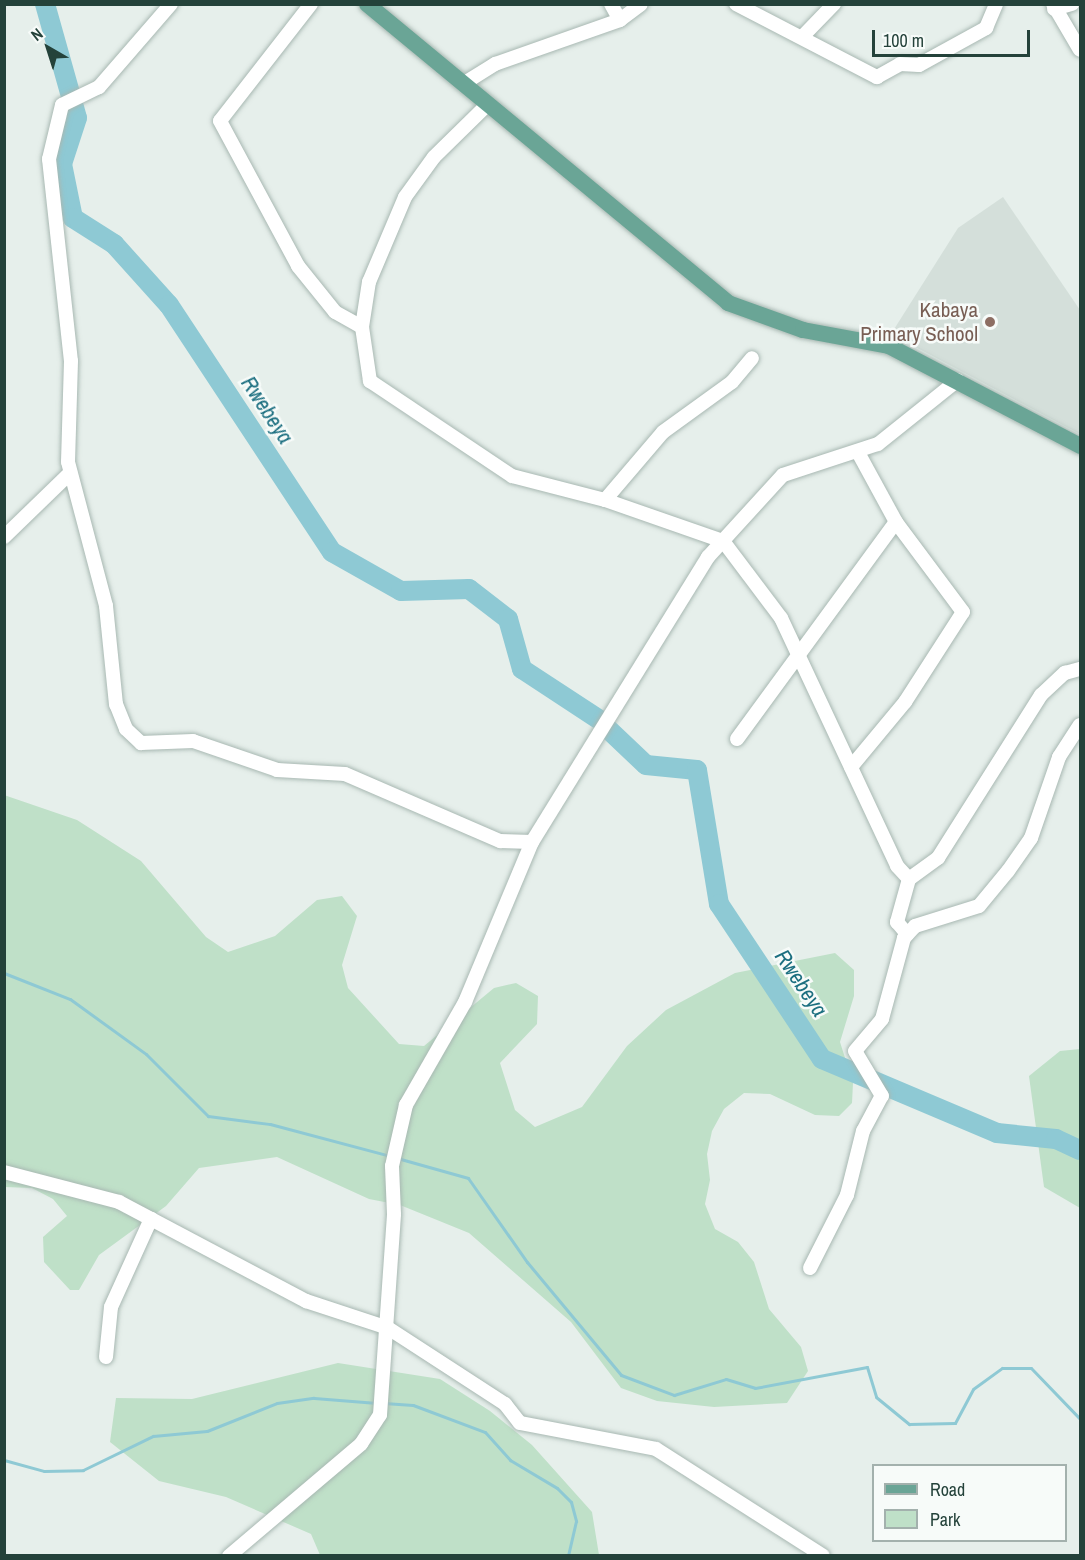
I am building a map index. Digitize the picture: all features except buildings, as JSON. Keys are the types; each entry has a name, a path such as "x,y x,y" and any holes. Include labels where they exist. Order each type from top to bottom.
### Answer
{"main road":[{"path":"367,4 728,303 803,330 889,346 958,380 1080,446"}],"street":[{"path":"171,4 99,87 78,93 62,105 49,159 71,361 70,473 106,606 116,704 126,729 141,743 193,741 277,770 345,774 500,841 532,842"},
{"path":"311,4 220,121 298,266 334,312 362,327"},
{"path":"611,4 620,20"},
{"path":"463,84 495,64 620,20 641,4"},
{"path":"736,4 803,36 877,77 900,64 919,65 986,28 996,4"},
{"path":"803,36 834,4"},
{"path":"1072,4 1053,7 1080,50"},
{"path":"487,105 434,157 405,197 369,282 362,327 370,381 400,404 512,476 605,500 723,542 774,608 897,866 909,879"},
{"path":"605,500 663,432 732,382 752,358"},
{"path":"229,1556 370,1431 380,1415 388,1328 392,1166 400,1122 465,1002 532,842 723,542 783,476 859,454 958,380"},
{"path":"851,766 905,702 963,612 896,522 859,454"},
{"path":"4,537 70,473"},
{"path":"738,739 770,701 797,655 896,522"},
{"path":"907,934 897,922 909,879 938,858 1041,695 1065,673 1080,669"},
{"path":"810,1268 847,1195 863,1131 882,1096 855,1051 882,1019 907,934 915,926 979,906 1031,838 1059,756 1080,725"},
{"path":"4,1172 109,1198 306,1301 388,1328 499,1400 520,1424 643,1443 823,1556"},
{"path":"106,1357 111,1307 138,1238 152,1219"}],"shaded area":[{"name":"Kabaya Primary School","path":"1003,197 1080,310 1080,434 891,334 958,228"}],"green space":[{"path":"4,795 77,820 141,861 206,937 228,952 275,936 317,900 342,896 357,916 342,965 348,988 399,1044 424,1046 494,988 516,983 538,996 537,1024 500,1063 515,1110 535,1127 582,1107 627,1046 666,1010 735,973 835,953 854,970 854,996 840,1042 853,1083 852,1103 839,1116 815,1115 770,1094 744,1093 724,1109 712,1131 707,1154 710,1180 705,1204 715,1229 738,1242 754,1262 769,1309 801,1347 808,1371 787,1403 714,1407 657,1401 621,1388 571,1322 469,1233 400,1205 369,1199 277,1157 199,1168 166,1206 99,1255 79,1290 70,1290 44,1262 43,1237 67,1216 53,1199 32,1188 5,1187"},
{"path":"1080,1049 1080,1208 1044,1187 1029,1076 1060,1051"},
{"path":"338,1363 440,1379 490,1411 532,1445 592,1512 599,1555 320,1555 311,1534 226,1497 159,1481 110,1442 116,1398 192,1399"}],"waterway":[{"name":"Rwebeya","path":"45,4 77,118 62,164 73,218 114,244 169,305 332,552 401,591 469,589 508,619 522,669 598,719"},
{"name":"Rwebeya","path":"608,729 646,765 697,770 719,904 822,1059 997,1133 1056,1139 1080,1150"},
{"path":"4,973 70,999 146,1054 208,1116 270,1124 390,1156"},
{"path":"397,1158 468,1178 527,1262 621,1375 674,1395 726,1379 755,1388 867,1367 876,1397 909,1424 955,1423 973,1389 1002,1368 1031,1368 1080,1419"},
{"path":"4,1460 44,1471 83,1470 153,1436 207,1431 277,1403 314,1398 377,1403"},
{"path":"384,1403 413,1405 485,1432 510,1460 557,1488 571,1502 576,1521 568,1556"}],"place":[{"name":"Kabaya Primary School","path":"990,322"}]}
